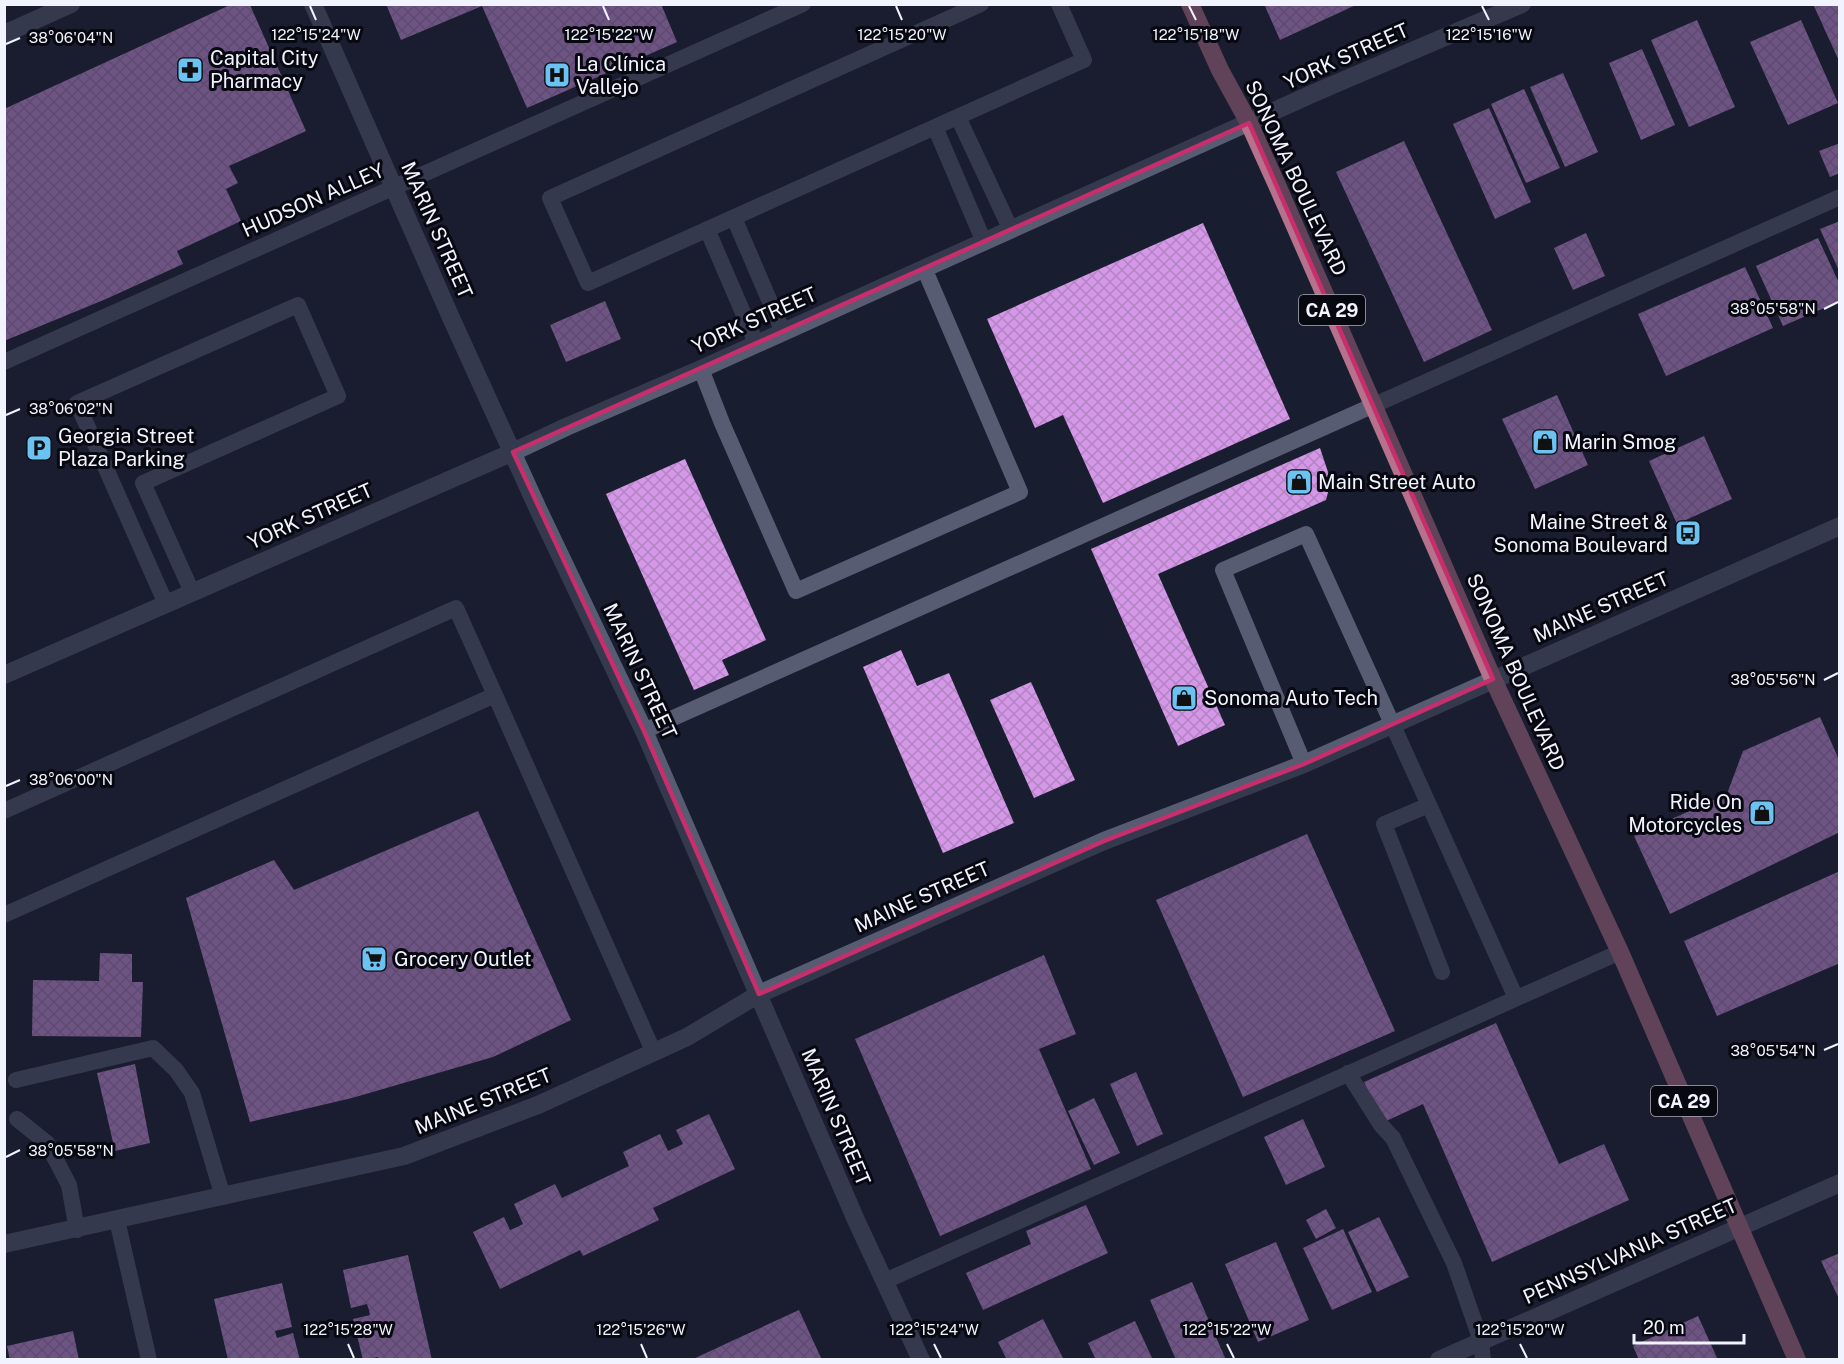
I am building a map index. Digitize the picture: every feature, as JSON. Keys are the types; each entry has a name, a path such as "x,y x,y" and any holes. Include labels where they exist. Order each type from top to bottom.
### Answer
{"main road":[{"name":"SONOMA BOULEVARD","path":"1190,4 1220,70 1249,123 1493,679 1620,952 1738,1228 1797,1359"}],"street":[{"path":"4,34 71,4"},
{"name":"MARIN STREET","path":"313,4 543,519 644,731 856,1220 921,1359"},
{"name":"YORK STREET","path":"4,675 700,369 1314,93 1522,4"},
{"name":"MAINE STREET","path":"4,1245 404,1156 538,1105 687,1037 759,994 1104,841 1304,765 1839,526"},
{"name":"PENNSYLVANIA STREET","path":"1439,1359 1839,1183"}],"lane":[{"name":"HUDSON ALLEY","path":"4,362 803,4"},
{"path":"981,4 550,198 588,283 1084,60 1059,4"},
{"path":"958,117 1011,230"},
{"path":"934,127 984,242"},
{"path":"644,731 1839,197"},
{"path":"734,218 783,332"},
{"path":"707,229 756,343"},
{"path":"700,369 796,591 1010,497 1020,492 924,268"},
{"path":"166,604 77,403 298,305 338,396 143,483 192,592"},
{"path":"1304,765 1223,570 1306,534 1516,998"},
{"path":"4,811 456,608 654,1053"},
{"path":"4,915 495,695"},
{"path":"1429,805 1384,824 1442,972"},
{"path":"885,1281 1620,952"},
{"path":"16,1080 153,1048 176,1070 192,1094 223,1197"},
{"path":"1348,1073 1381,1125 1393,1138 1454,1263 1481,1341 1483,1359"},
{"path":"17,1119 47,1143 69,1185 77,1230"},
{"path":"117,1220 149,1359"}],"highlighted area":[{"path":"1249,123 1493,679 1304,764 1104,841 759,994 644,731 513,452"}],"building":[{"name":"La Clínica Vallejo","path":"386,4 661,4 677,42 527,108 482,6 401,40"},
{"path":"1264,4 1358,4 1280,40"},
{"path":"1813,4 1840,4 1840,63"},
{"path":"230,5 250,5 306,131 229,166 238,183 226,189 241,221 177,251 183,264 4,341 4,109"},
{"path":"1697,20 1735,107 1689,127 1651,40"},
{"path":"1801,20 1838,103 1788,125 1750,42"},
{"path":"1642,49 1675,125 1641,140 1609,63"},
{"path":"1563,73 1598,152 1565,167 1530,87"},
{"path":"1524,89 1560,168 1526,183 1491,104"},
{"path":"1489,108 1531,202 1495,219 1453,124"},
{"path":"1404,141 1492,330 1424,362 1336,172"},
{"path":"1840,143 1840,173 1830,177 1819,151"},
{"path":"1840,221 1840,273 1820,229"},
{"path":"1203,223 1290,419 1103,503 1063,415 1035,428 987,319"},
{"path":"1586,233 1605,276 1573,290 1554,248"},
{"path":"1818,238 1840,285 1840,301 1783,326 1756,266"},
{"path":"1745,267 1773,328 1666,376 1638,314"},
{"path":"605,301 621,339 566,362 550,325"},
{"name":"Marin Smog","path":"1557,395 1588,465 1535,489 1502,419"},
{"path":"1704,436 1732,499 1677,524 1649,461"},
{"path":"1320,448 1331,481 1326,500 1158,574 1225,725 1178,746 1091,549"},
{"path":"685,459 766,640 722,660 729,675 694,690 606,494"},
{"path":"901,650 917,686 949,673 1014,823 943,853 863,667"},
{"path":"1031,682 1075,780 1034,798 990,700"},
{"name":"Ride On Motorcycles","path":"1820,717 1840,762 1840,832 1670,914 1634,836 1727,794 1743,751"},
{"name":"Grocery Outlet","path":"478,811 571,1020 493,1057 352,1098 250,1122 186,898 274,860 294,890"},
{"path":"1307,834 1395,1031 1243,1097 1156,900"},
{"path":"1840,871 1840,963 1717,1016 1684,941"},
{"path":"100,953 132,954 132,982 143,982 141,1037 32,1036 33,980 99,981"},
{"path":"1044,955 1076,1034 1039,1049 1091,1169 940,1236 855,1039"},
{"path":"1496,1023 1559,1164 1604,1144 1629,1200 1492,1262 1423,1104 1382,1123 1364,1082"},
{"path":"135,1064 150,1143 115,1151 97,1073"},
{"path":"1136,1072 1163,1134 1137,1146 1110,1084"},
{"path":"1094,1098 1120,1153 1094,1165 1068,1111"},
{"path":"709,1114 735,1169 653,1208 659,1220 583,1256 580,1250 500,1289 473,1232 504,1217 510,1230 523,1224 514,1204 555,1184 562,1198 629,1166 623,1152 660,1134 668,1151 683,1144 676,1130"},
{"path":"1303,1119 1325,1167 1286,1185 1264,1137"},
{"path":"1086,1205 1108,1253 983,1310 966,1273 1031,1244 1026,1231"},
{"path":"1326,1209 1336,1228 1316,1239 1306,1220"},
{"path":"1379,1217 1409,1277 1377,1292 1348,1232"},
{"path":"1343,1229 1372,1292 1332,1310 1303,1248"},
{"path":"1276,1242 1309,1320 1258,1342 1225,1264"},
{"path":"1840,1253 1840,1301 1821,1261"},
{"path":"408,1255 432,1360 379,1360 378,1357 363,1360 353,1319 370,1315 369,1310 367,1304 351,1308 343,1270"},
{"path":"1192,1282 1226,1360 1176,1360 1150,1300"},
{"path":"282,1283 292,1327 275,1331 277,1338 293,1333 300,1360 228,1360 214,1299"},
{"path":"799,1310 822,1360 691,1360 734,1340"},
{"path":"1698,1316 1718,1360 1639,1360 1633,1346"},
{"path":"1043,1319 1064,1360 1007,1360 998,1342"},
{"path":"1135,1321 1153,1360 1096,1360 1088,1343"},
{"path":"73,1331 79,1360 10,1360 7,1346"}],"place":[{"name":"Capital City Pharmacy","path":"190,70"},
{"name":"La Clínica Vallejo","path":"557,75"},
{"name":"Marin Smog","path":"1545,442"},
{"name":"Georgia Street Plaza Parking","path":"39,448"},
{"name":"Main Street Auto","path":"1299,482"},
{"name":"Maine Street & Sonoma Boulevard","path":"1688,533"},
{"name":"Sonoma Auto Tech","path":"1184,698"},
{"name":"Ride On Motorcycles","path":"1762,813"},
{"name":"Grocery Outlet","path":"374,959"}]}
